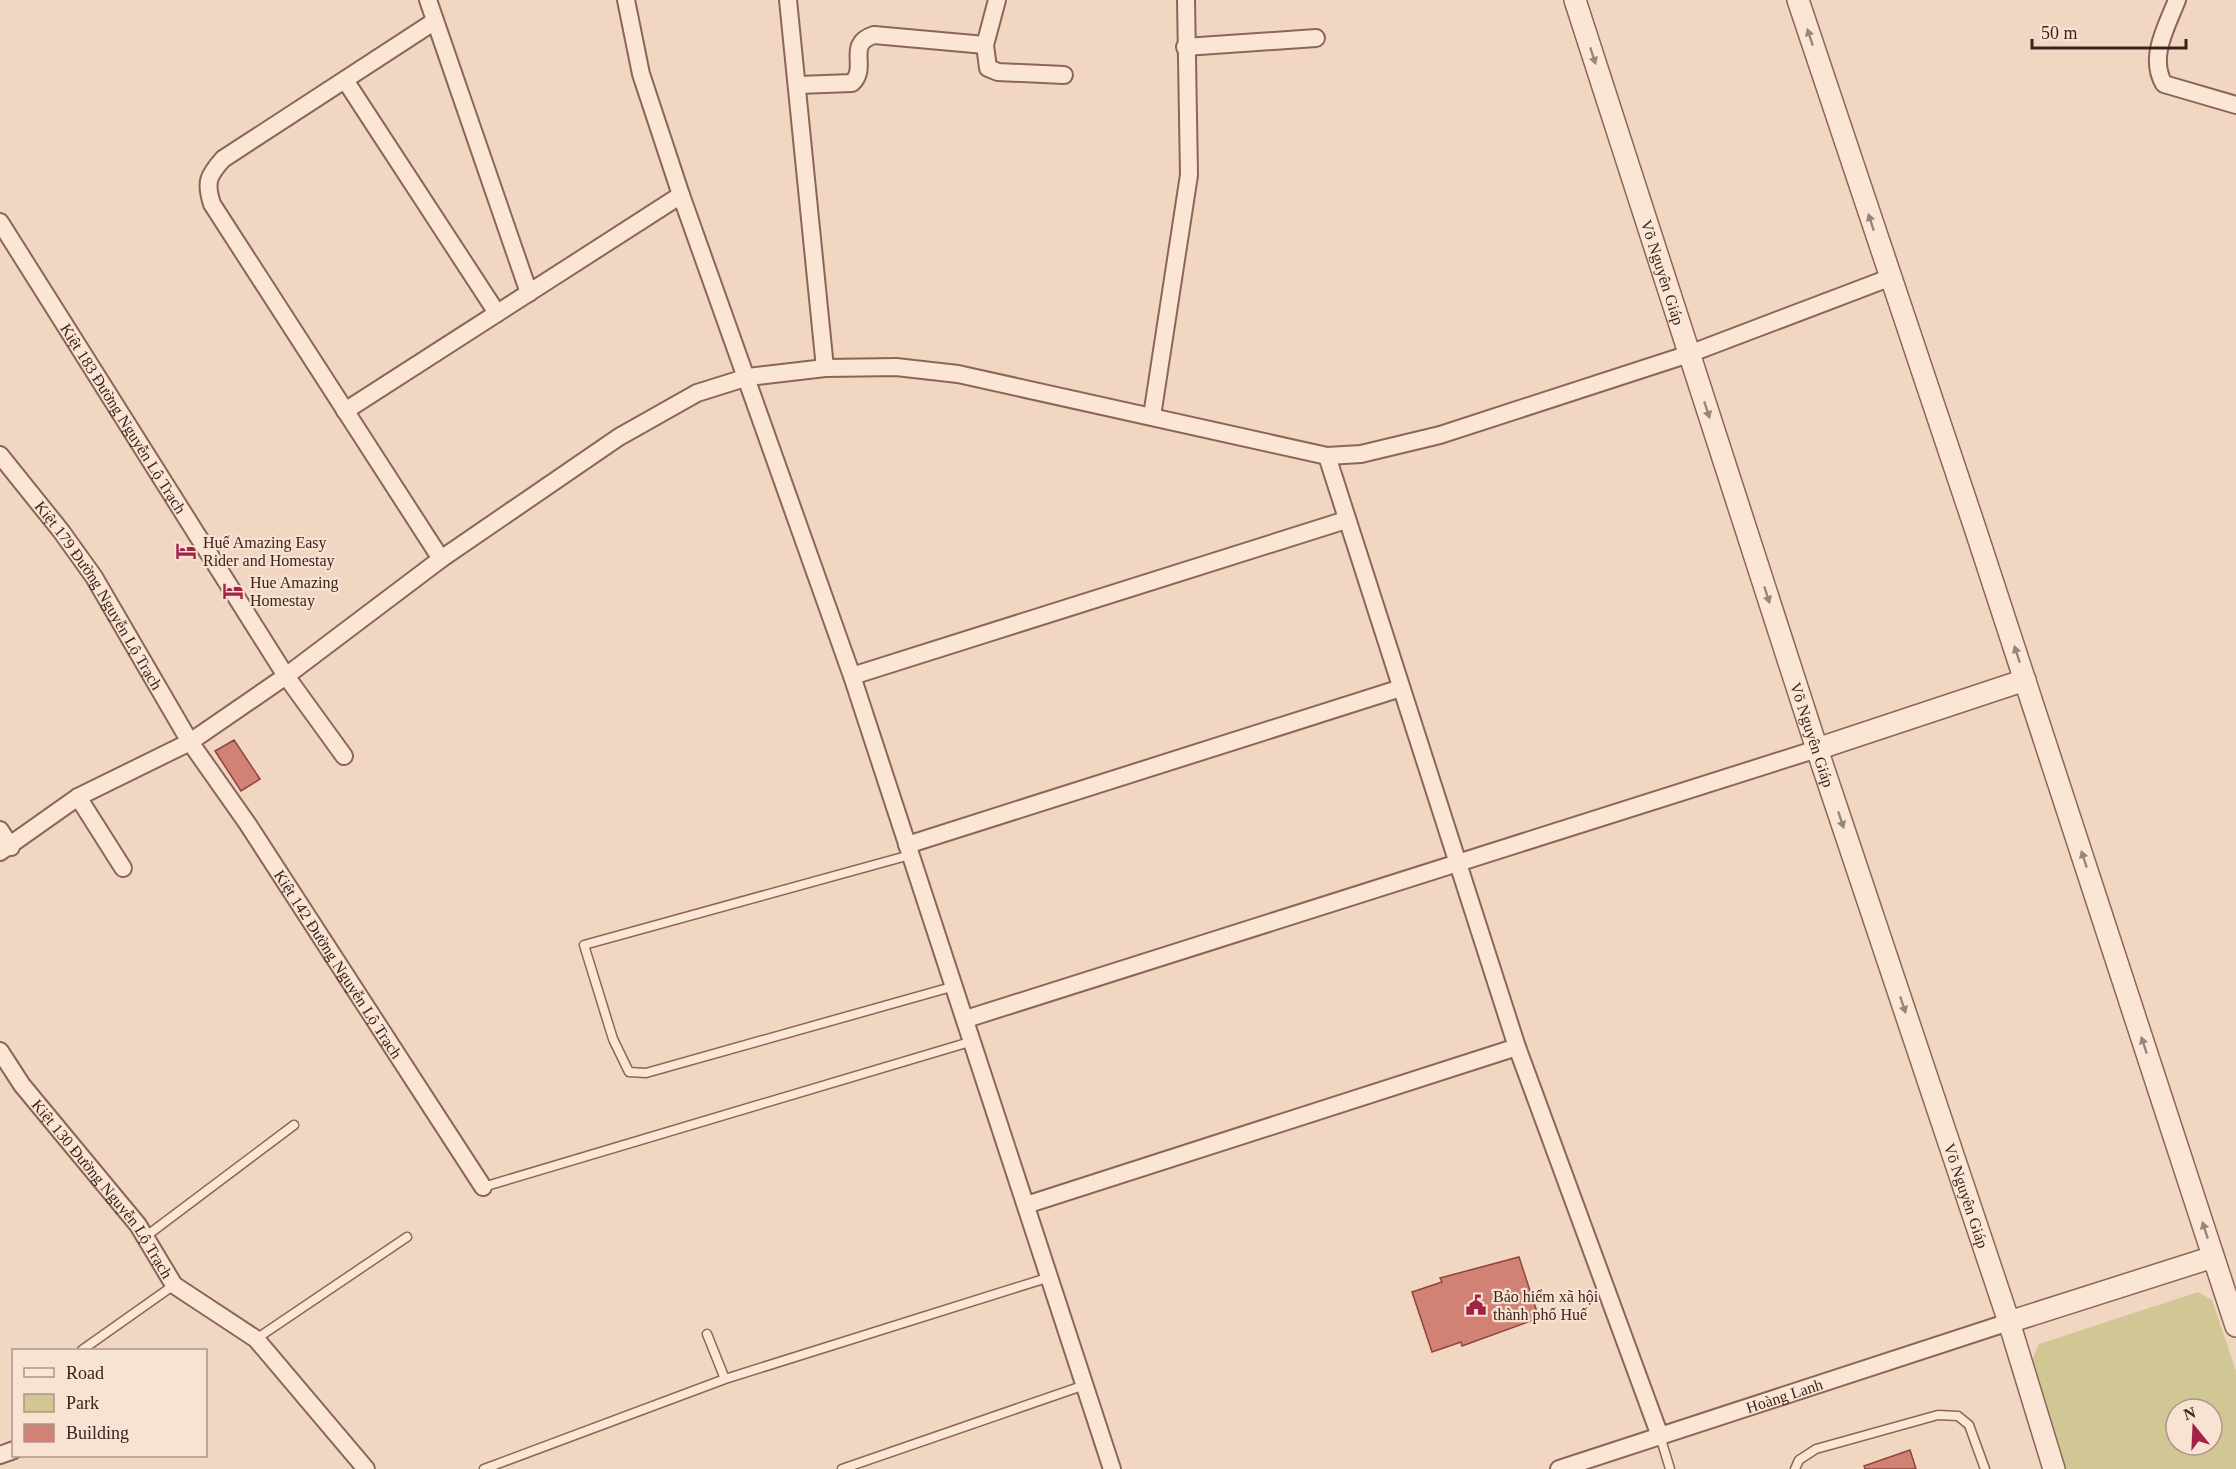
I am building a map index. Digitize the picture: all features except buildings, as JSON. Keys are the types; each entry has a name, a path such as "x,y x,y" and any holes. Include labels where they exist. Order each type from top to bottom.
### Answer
{"street":[{"path":"428,0 529,293"},
{"path":"626,0 641,74 681,195 748,377 852,676 1112,1469"},
{"path":"788,0 825,368"},
{"path":"997,0 985,45 988,68 998,72 1064,75"},
{"path":"1152,416 1189,175 1185,47 1186,0"},
{"name":"Võ Nguyên Giáp","path":"1575,0 1817,749 2009,1322 2054,1469"},
{"path":"1798,0 2025,680 2236,1326"},
{"path":"2177,0 2156,59 2158,73 2164,84 2236,105"},
{"path":"435,21 223,159 210,175 207,190 212,204 441,560"},
{"path":"798,85 852,82 858,72 859,44 864,38 874,35 985,45"},
{"path":"1185,47 1316,38"},
{"path":"345,80 497,313"},
{"path":"345,411 681,195"},
{"name":"Kiệt 183 Đường Nguyễn Lộ Trạch","path":"0,222 286,676 344,756"},
{"path":"0,830 6,850 78,797 190,742 286,676 441,560 619,437 697,393 748,377 825,368 896,367 957,374 1327,456 1361,454 1440,435 1689,354 1889,278"},
{"name":"Kiệt 179 Đường Nguyễn Lộ Trạch","path":"0,455 61,531 94,577 190,742"},
{"path":"1327,456 1517,1047 1660,1436"},
{"path":"852,676 1346,520"},
{"path":"966,1019 1817,749 2025,680"},
{"path":"908,850 1401,688"},
{"name":"Kiệt 142 Đường Nguyễn Lộ Trạch","path":"190,742 254,832 483,1187"},
{"path":"78,797 123,868"},
{"path":"1026,1205 1517,1047"},
{"name":"Kiệt 130 Đường Nguyễn Lộ Trạch","path":"0,1051 22,1085 138,1225 174,1285 256,1339 366,1469"},
{"path":"2009,1322 2213,1257"},
{"name":"Hoàng Lanh","path":"1559,1469 2009,1322"}],"lane":[{"path":"908,850 584,945 613,1040 629,1072 646,1073 955,986"},
{"path":"483,1187 973,1041"},
{"path":"145,1237 294,1125"},
{"path":"256,1339 407,1237"},
{"path":"484,1469 725,1379 1050,1277"},
{"path":"83,1349 174,1285"},
{"path":"706,1334 725,1379"},
{"path":"842,1469 1085,1385"},
{"path":"1796,1469 1799,1460 1816,1449 1938,1415 1958,1416 1969,1425 1984,1469"},
{"path":"1660,1436 1670,1469"}],"green space":[{"path":"2198,1292 2212,1300 2236,1371 2236,1469 2066,1469 2031,1363 2039,1344"}],"place":[{"name":"Huế Amazing Easy Rider and Homestay","path":"186,551"},
{"name":"Hue Amazing Homestay","path":"233,591"},
{"name":"Bảo hiểm xã hội thành phố Huế","path":"1476,1305"}]}
